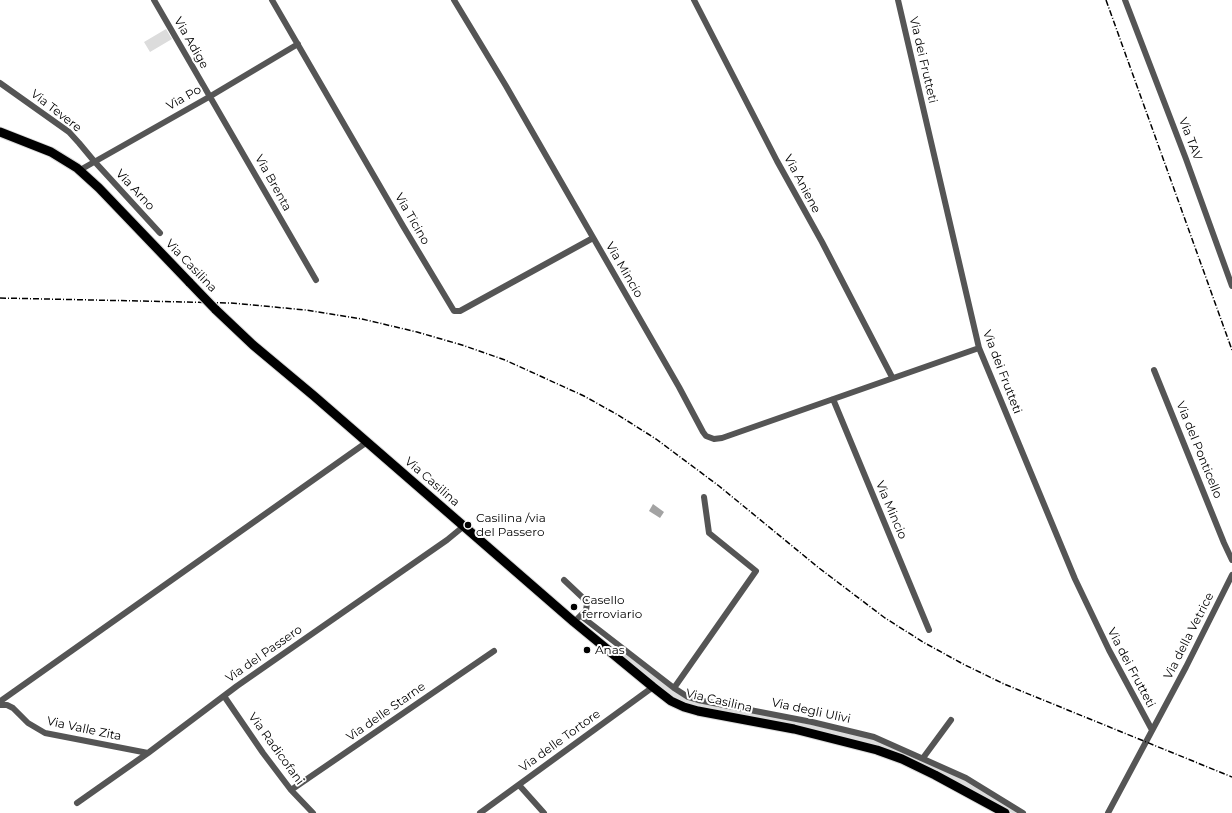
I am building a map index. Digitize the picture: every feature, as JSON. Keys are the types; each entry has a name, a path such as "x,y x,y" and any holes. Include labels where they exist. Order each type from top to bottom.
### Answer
{"main road":[{"name":"Via Casilina","path":"0,132 51,152 80,170 215,309 265,355 464,526 577,619 652,687 674,702 693,710 794,729 878,750 935,774 1005,813"}],"street":[{"name":"Via Adige","path":"154,0 209,97"},
{"name":"Via Ticino","path":"272,0 454,311 460,312 592,238"},
{"name":"Via Mincio","path":"454,0 506,86 706,436 714,439 722,438 978,348"},
{"name":"Via Aniene","path":"694,0 777,161 892,377"},
{"name":"Via dei Frutteti","path":"898,0 978,348 1075,579 1109,650 1152,730"},
{"name":"Via TAV","path":"1125,0 1186,159 1232,286"},
{"name":"Via Po","path":"80,170 209,97 298,44"},
{"name":"Via Tevere","path":"0,83 69,132 94,161"},
{"name":"Via Brenta","path":"209,97 242,151 316,280"},
{"name":"Via Arno","path":"94,161 160,233"},
{"name":"Via del Ponticello","path":"1154,370 1232,560"},
{"name":"Via Mincio","path":"833,399 929,630"},
{"path":"0,704 2,700 367,442"},
{"path":"674,688 756,571 709,533 704,497"},
{"name":"Via del Passero","path":"77,802 148,753 224,696 447,540 464,526"},
{"name":"Via della Vetrice","path":"1108,813 1186,667 1232,575"},
{"path":"564,580 586,602 587,608 577,619"},
{"name":"Via degli Ulivi","path":"577,619 686,696 698,700 812,722 874,737 966,778 1023,813"},
{"name":"Via delle Starne","path":"291,790 494,651"},
{"name":"Via delle Tortore","path":"480,813 652,687"},
{"name":"Via Radicofani","path":"224,696 263,753 291,790 313,813"},
{"name":"Via Valle Zita","path":"0,704 13,708 28,723 45,733 148,753"},
{"path":"923,758 951,720"},
{"path":"519,785 544,813"}],"shaded area":[{"path":"166,29 172,39 150,52 144,42"},
{"path":"653,504 664,512 660,518 649,511"},
{"path":"612,650 625,653 685,697 871,738 956,774 1021,813 1012,813 951,778 875,745 798,726 684,703 673,698"}],"railway":[{"path":"1106,0 1232,350"},
{"path":"0,298 231,303 306,310 362,319 417,332 462,345 505,360 584,396 656,439 719,486 819,568 885,618 923,642 1004,684 1232,777"}],"place":[{"name":"Casilina /via del Passero","path":"468,525"},
{"name":"Casello ferroviario","path":"574,607"},
{"name":"Anas","path":"587,650"}]}
